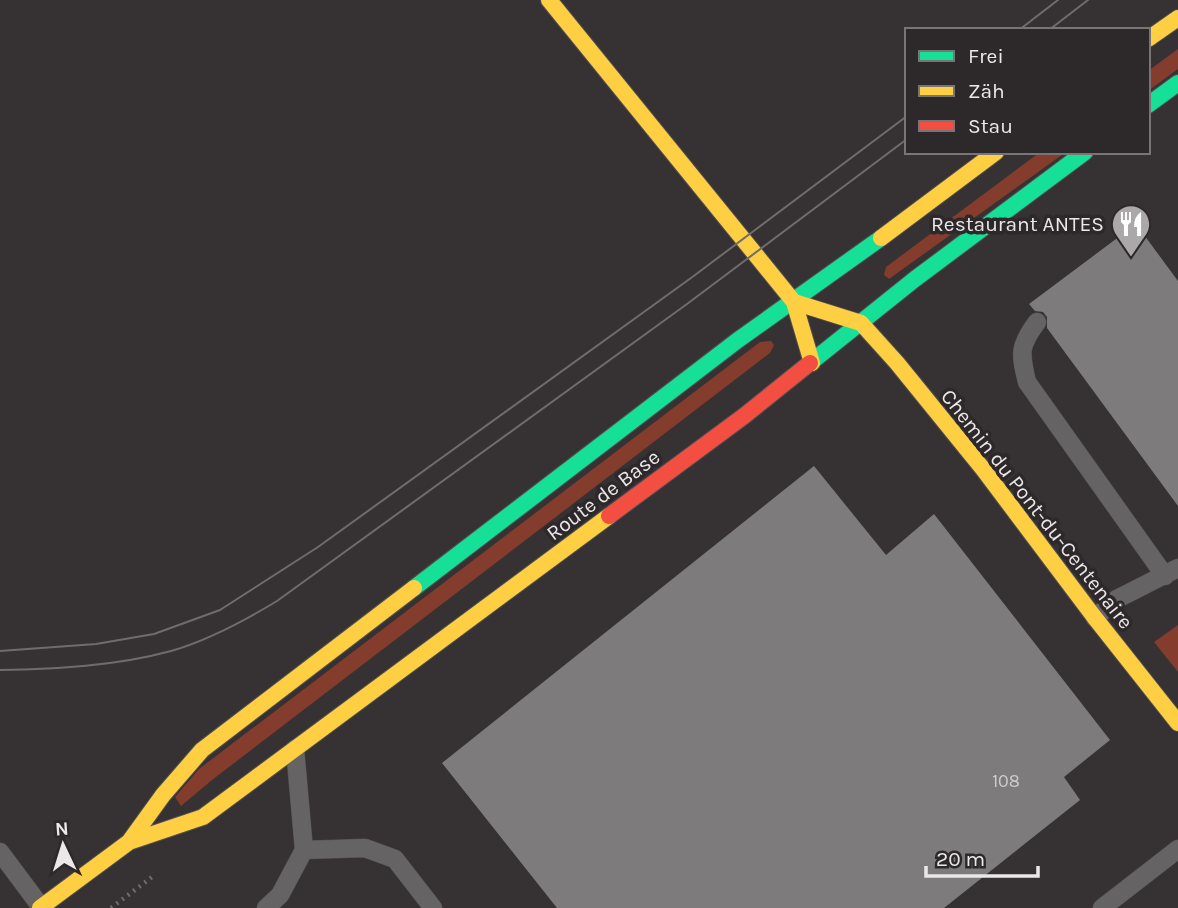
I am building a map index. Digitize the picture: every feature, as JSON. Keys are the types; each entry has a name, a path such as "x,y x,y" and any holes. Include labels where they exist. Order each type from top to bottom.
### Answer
{"street":[{"path":"549,0 794,302 812,363"},
{"path":"1150,38 1178,18"},
{"path":"1150,104 1178,83"},
{"name":"Route de Base","path":"41,908 129,842 163,795 202,750 738,340 851,268 994,154"},
{"name":"Route de Base","path":"129,842 202,817 744,416 915,279 1081,154"},
{"path":"794,302 860,324 856,299"},
{"name":"Chemin du Pont-du-Centenaire","path":"860,324 897,363 983,469 1178,723"}],"lane":[{"path":"1037,322 1024,339 1020,354 1027,382 1171,572 1115,600 1095,618"},
{"path":"266,908 281,895 304,850 295,749"},
{"path":"304,850 365,848 395,859 433,908"},
{"path":"1102,908 1178,849"},
{"path":"0,852 41,908"}],"shaded area":[{"path":"1178,49 1178,69 1150,90 1150,70"},
{"path":"1037,154 1063,154 889,279 884,275 886,267"},
{"path":"771,341 774,345 770,353 181,806 175,797 199,769 760,342"},
{"path":"1178,625 1178,672 1154,642"}],"building":[{"path":"1136,224 1178,281 1178,506 1047,328 1047,317 1043,312 1035,311 1029,304"},
{"path":"814,466 886,555 934,514 1110,740 1064,777 1080,800 944,908 557,908 442,763"}],"tram line":[{"path":"1022,28 1058,0"},
{"path":"1052,28 1088,0"},
{"path":"0,651 96,644 154,634 220,610 318,547 691,278 905,118"},
{"path":"0,670 86,666 171,651 226,629 277,601 687,304 905,140"}],"traffic: fast":[{"path":"1150,104 1178,83"},
{"path":"810,363 915,279 1082,154"},
{"path":"414,588 738,340 881,238"}],"traffic: slow":[{"path":"549,0 794,302 812,363"},
{"path":"1150,38 1178,18"},
{"path":"881,238 993,154"},
{"path":"794,302 861,323 983,469 1178,723"},
{"path":"129,842 203,817 609,516"},
{"path":"40,908 129,842 163,795 202,750 414,588"}],"traffic: jam":[{"path":"609,516 744,416 810,363"}],"place":[{"name":"Restaurant ANTES","path":"1131,258"}]}
